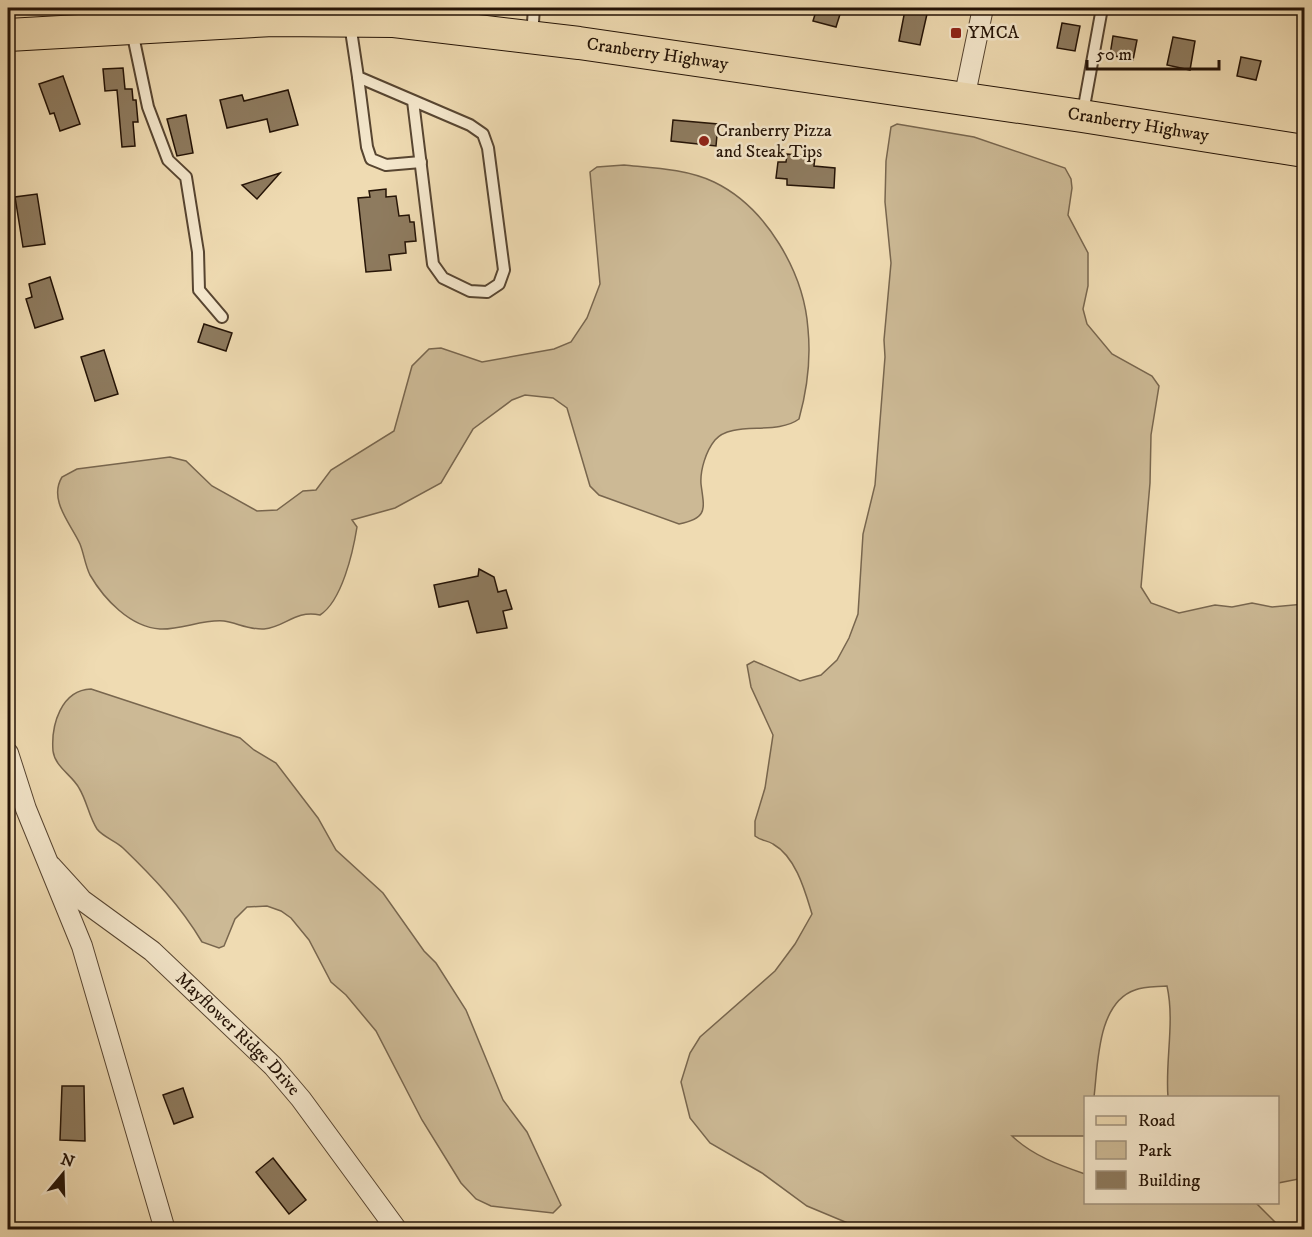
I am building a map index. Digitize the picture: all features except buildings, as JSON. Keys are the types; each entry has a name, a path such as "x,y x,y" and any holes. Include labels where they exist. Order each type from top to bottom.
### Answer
{"main road":[{"name":"Cranberry Highway","path":"8,35 273,20 533,22 964,99 1305,151"}],"street":[{"path":"964,99 983,8"},
{"name":"Mayflower Ridge Drive","path":"8,753 26,809 51,866 81,946 165,1230"},
{"name":"Mayflower Ridge Drive","path":"51,866 82,900 152,951 273,1066 301,1100 397,1230"}],"lane":[{"path":"1082,116 1102,8"},
{"path":"350,20 366,147 371,159 386,165 421,162"},
{"path":"131,27 148,107 168,160 186,177 198,252 199,290 222,317"},
{"path":"358,77 470,125 483,134 488,148 504,270 499,284 487,292 470,291 443,278 433,264 413,101"}],"green space":[{"path":"897,124 974,137 1065,168 1071,179 1072,188 1068,215 1088,253 1088,286 1083,309 1087,324 1112,354 1152,376 1159,386 1151,435 1150,483 1141,587 1151,603 1179,613 1215,605 1232,607 1252,603 1272,607 1304,604 1304,1178 1279,1183 1279,1096 1168,1096 1170,1013 1167,986 1135,990 1122,997 1113,1008 1102,1036 1094,1096 1084,1096 1084,1136 1012,1136 1037,1154 1084,1174 1084,1204 1257,1204 1278,1225 1287,1229 862,1229 807,1206 762,1173 710,1143 690,1118 681,1082 690,1053 700,1037 775,971 795,944 812,914 798,875 788,857 773,844 755,836 755,821 765,788 773,735 751,687 747,665 754,661 800,681 821,675 837,660 858,614 863,534 875,485 885,357 884,340 891,263 885,202 886,161 891,127"},
{"path":"624,165 692,174 714,182 733,193 766,224 779,244 790,264 805,307 809,363 799,419 779,427 732,431 715,440 706,455 703,467 701,484 703,506 696,519 679,524 599,495 590,486 567,408 553,398 525,395 512,400 473,429 441,483 395,508 352,520 357,527 345,575 334,599 320,615 303,615 264,629 216,621 160,629 138,623 110,602 90,575 80,544 62,512 58,486 62,477 77,469 170,457 186,461 212,486 257,511 277,510 303,491 316,490 331,470 394,431 412,366 429,349 441,348 482,362 554,349 571,342 587,318 600,284 590,172 597,167"},
{"path":"91,689 240,738 254,750 276,763 318,818 336,850 383,893 424,951 436,963 466,1010 503,1100 527,1132 561,1205 553,1213 491,1206 476,1199 461,1183 422,1120 376,1031 346,995 331,982 309,940 291,918 267,906 247,907 235,919 224,946 219,948 202,942 185,916 155,881 123,848 97,829 79,788 57,762 53,751 56,720 65,702 72,695"}],"place":[{"name":"YMCA","path":"956,33"},
{"name":"Cranberry Pizza and Steak Tips","path":"704,141"}]}
